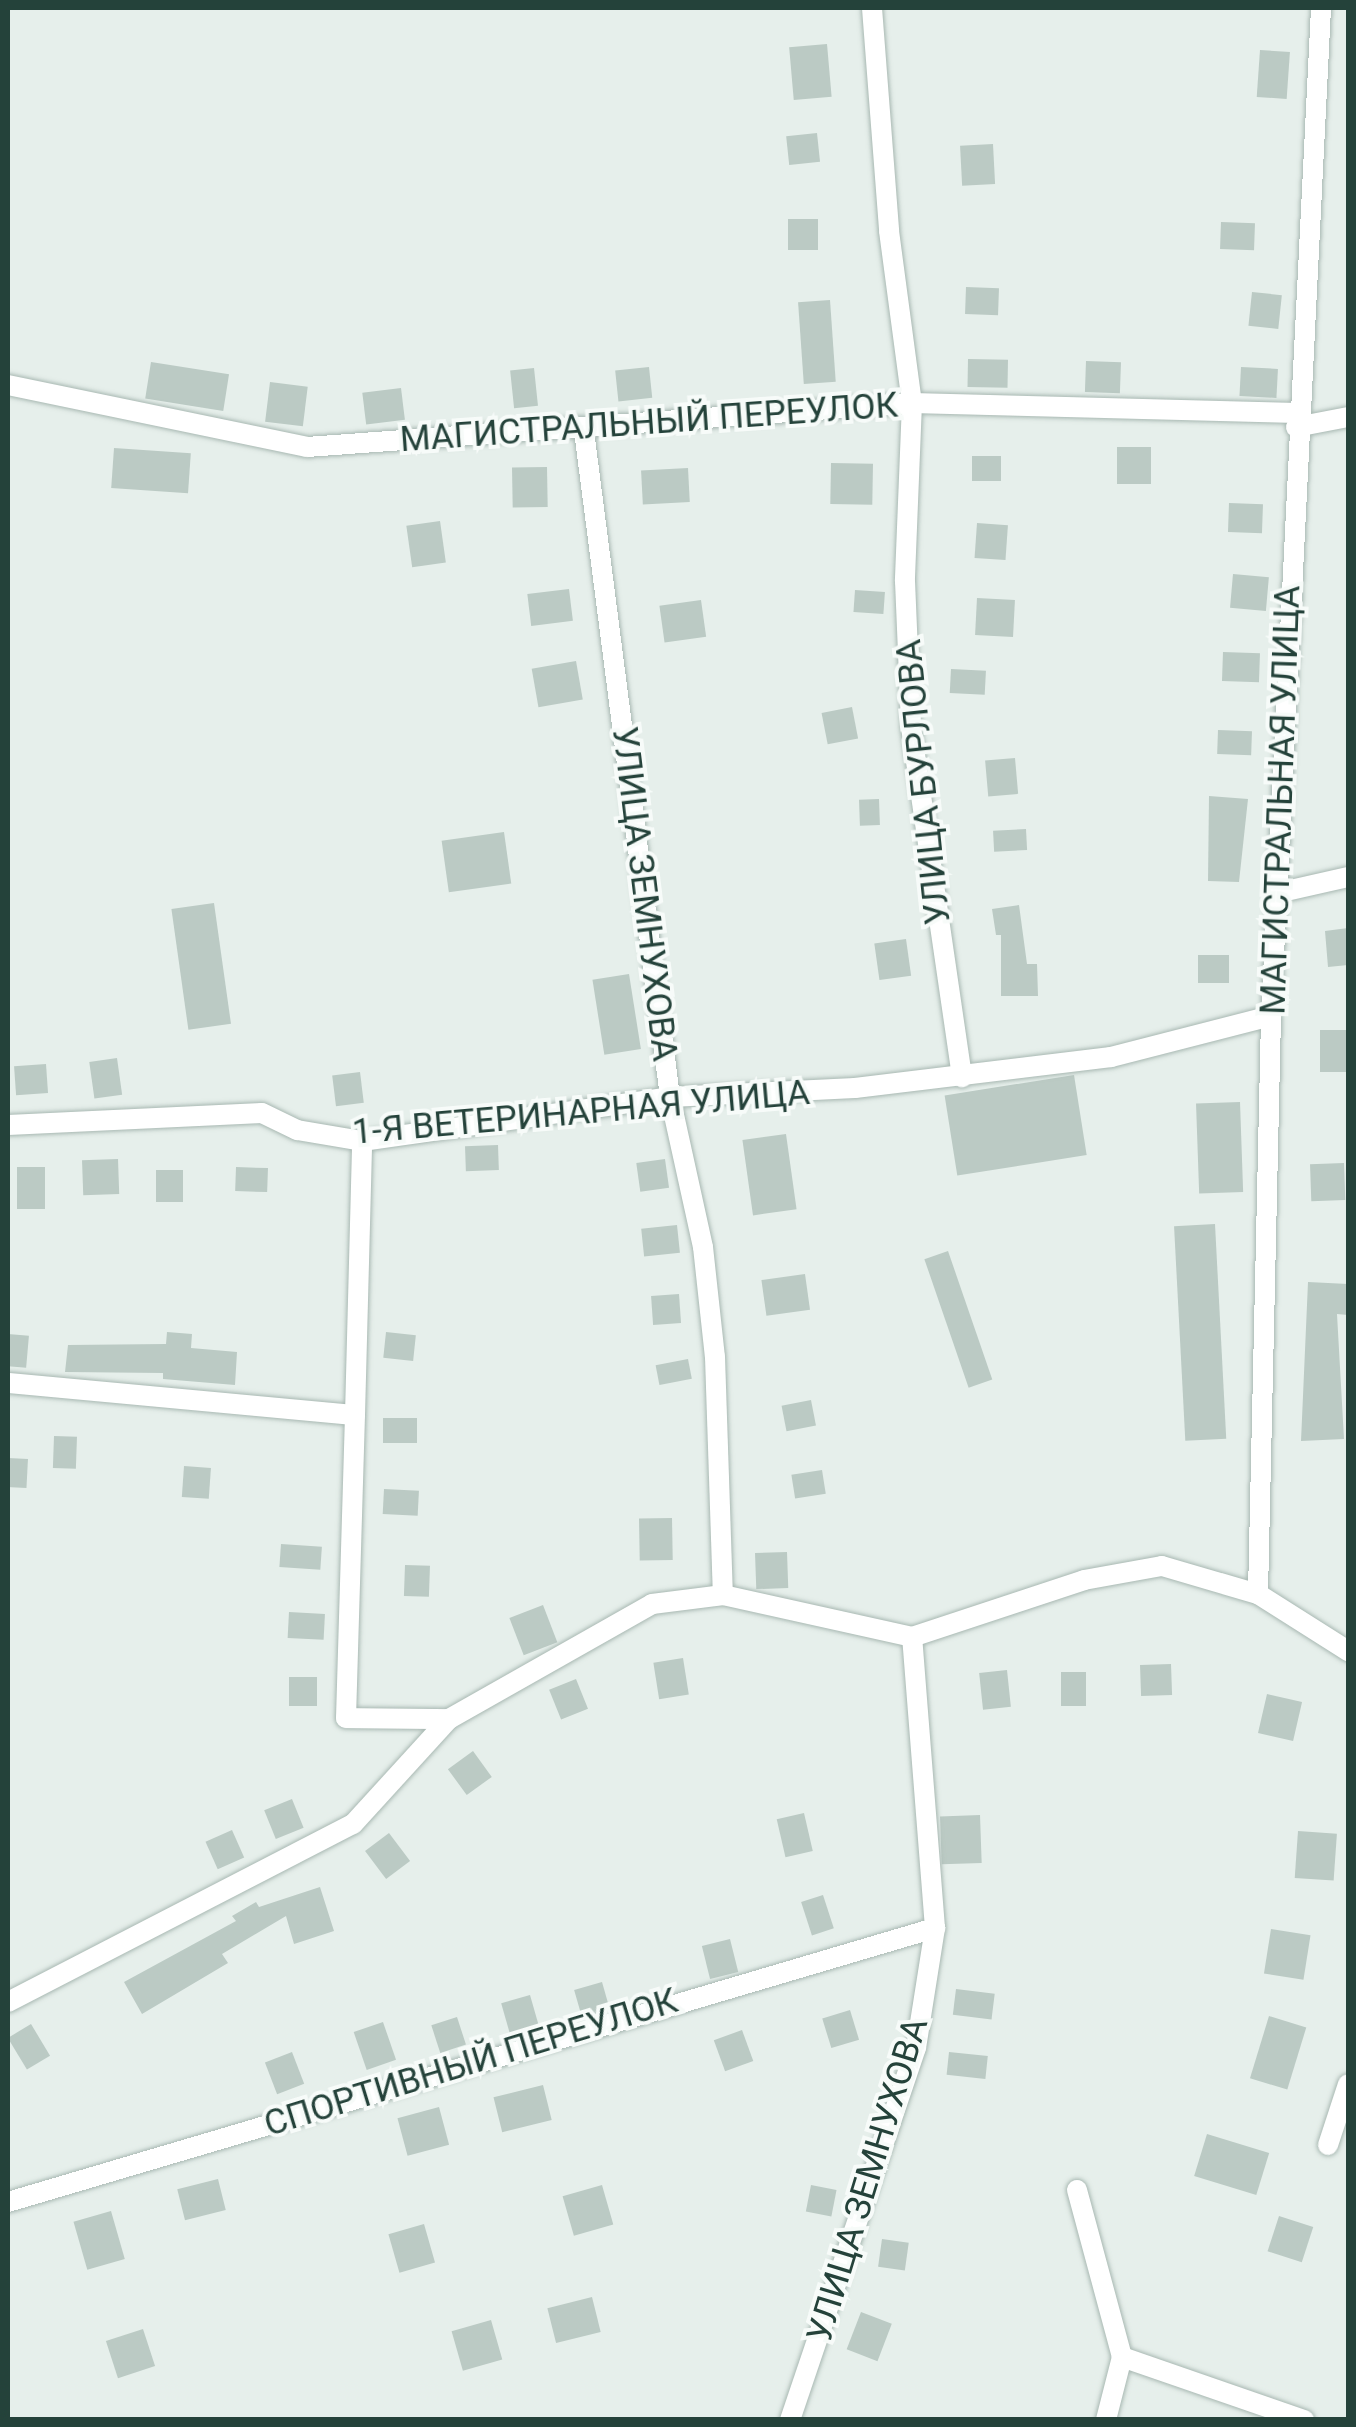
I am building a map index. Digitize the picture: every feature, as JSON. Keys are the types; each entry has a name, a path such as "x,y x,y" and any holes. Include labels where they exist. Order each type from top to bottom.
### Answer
{"street":[{"name":"УЛИЦА БУРЛОВА","path":"872,8 889,231 912,403 905,581 911,728 962,1077"},
{"name":"МАГИСТРАЛЬНАЯ УЛИЦА","path":"1258,1594 1276,893 1297,420 1321,8"},
{"name":"МАГИСТРАЛЬНЫЙ ПЕРЕУЛОК","path":"8,385 307,447 584,431 912,403 1297,420 1348,418"},
{"name":"УЛИЦА ЗЕМНУХОВА","path":"584,431 670,1098 703,1247 715,1357 723,1595"},
{"path":"1276,893 1348,876"},
{"name":"1-Я ВЕТЕРИНАРНАЯ УЛИЦА","path":"8,1125 262,1113 297,1130 362,1140 670,1098 962,1077 1111,1057 1272,1016"},
{"path":"362,1140 346,1718 449,1719"},
{"path":"8,1384 355,1415"},
{"path":"8,2002 353,1824 449,1719 652,1604 723,1595 912,1637 1084,1580 1162,1566 1258,1594 1348,1651"},
{"name":"УЛИЦА ЗЕМНУХОВА","path":"790,2420 916,2048 935,1928 912,1637"},
{"name":"СПОРТИВНЫЙ ПЕРЕУЛОК","path":"8,2202 935,1928"},
{"path":"1328,2145 1348,2084"},
{"path":"1078,2190 1096,2279 1122,2356 1106,2420"},
{"path":"1122,2356 1304,2420"}],"building":[{"path":"827,44 832,97 794,100 789,47"},
{"path":"1260,50 1290,52 1287,99 1257,97"},
{"path":"817,133 820,162 789,165 786,136"},
{"path":"993,144 995,184 962,186 960,146"},
{"path":"788,219 818,219 818,250 788,250"},
{"path":"1221,222 1255,223 1254,250 1220,249"},
{"path":"966,287 999,288 998,315 965,314"},
{"path":"1252,292 1282,295 1278,329 1248,326"},
{"path":"830,300 836,382 804,384 798,302"},
{"path":"968,359 1008,360 1008,388 968,387"},
{"path":"1086,361 1121,362 1120,393 1085,392"},
{"path":"151,362 229,374 223,411 145,399"},
{"path":"649,367 652,398 618,401 615,371"},
{"path":"1241,367 1278,369 1276,398 1239,396"},
{"path":"534,368 538,406 514,408 510,371"},
{"path":"270,382 308,387 303,426 265,422"},
{"path":"401,388 405,420 366,425 362,393"},
{"path":"1117,447 1151,447 1151,484 1117,484"},
{"path":"114,448 191,453 188,493 111,488"},
{"path":"972,456 1001,456 1001,481 972,481"},
{"path":"831,463 873,464 872,505 830,504"},
{"path":"547,467 548,507 513,508 512,468"},
{"path":"688,468 690,502 643,504 641,470"},
{"path":"1229,503 1263,504 1262,533 1228,532"},
{"path":"440,521 446,563 412,567 406,526"},
{"path":"977,523 1008,525 1005,560 975,558"},
{"path":"1233,574 1269,577 1266,611 1230,608"},
{"path":"569,589 573,621 531,626 527,594"},
{"path":"855,590 885,592 883,614 853,612"},
{"path":"977,598 1015,600 1013,637 975,635"},
{"path":"701,600 706,637 665,642 659,606"},
{"path":"1223,652 1260,653 1259,682 1222,681"},
{"path":"576,661 583,699 538,707 532,669"},
{"path":"951,669 986,671 985,695 950,693"},
{"path":"852,707 858,738 828,744 822,713"},
{"path":"1218,730 1252,731 1251,755 1217,754"},
{"path":"1015,758 1018,794 988,796 985,761"},
{"path":"1209,796 1248,799 1239,882 1208,881"},
{"path":"879,799 880,825 860,826 859,800"},
{"path":"1026,829 1027,850 994,852 993,831"},
{"path":"504,832 511,883 449,892 442,841"},
{"path":"214,903 231,1024 188,1030 171,909"},
{"path":"1019,905 1027,964 1037,964 1038,996 1001,996 1001,935 996,935 992,909"},
{"path":"1348,928 1348,965 1328,967 1325,931"},
{"path":"906,939 911,976 879,980 874,943"},
{"path":"1198,955 1229,955 1229,983 1198,983"},
{"path":"629,974 641,1049 604,1055 592,980"},
{"path":"1320,1030 1348,1030 1348,1072 1320,1072"},
{"path":"117,1058 122,1095 94,1099 89,1062"},
{"path":"46,1064 48,1093 16,1095 14,1066"},
{"path":"360,1072 364,1103 336,1106 332,1075"},
{"path":"1074,1075 1087,1155 957,1175 945,1095"},
{"path":"1240,1102 1243,1192 1199,1193 1196,1104"},
{"path":"786,1134 797,1209 753,1215 742,1140"},
{"path":"498,1145 499,1170 466,1171 465,1146"},
{"path":"118,1159 119,1194 83,1195 82,1160"},
{"path":"665,1159 669,1188 640,1192 636,1163"},
{"path":"1344,1163 1345,1200 1311,1201 1310,1164"},
{"path":"17,1167 45,1167 45,1209 17,1209"},
{"path":"236,1167 268,1168 267,1192 235,1191"},
{"path":"156,1170 183,1170 183,1202 156,1202"},
{"path":"1215,1224 1226,1439 1185,1441 1174,1226"},
{"path":"677,1225 680,1253 644,1257 641,1229"},
{"path":"948,1251 992,1380 969,1388 924,1259"},
{"path":"805,1274 810,1310 766,1316 761,1280"},
{"path":"1308,1282 1348,1284 1348,1315 1337,1314 1344,1439 1301,1441"},
{"path":"679,1294 681,1323 653,1325 651,1296"},
{"path":"167,1332 192,1334 191,1348 237,1352 235,1385 163,1379 163,1373 65,1372 68,1345 166,1344"},
{"path":"386,1332 416,1335 413,1361 383,1358"},
{"path":"8,1334 29,1336 26,1368 8,1366"},
{"path":"688,1359 692,1379 659,1385 656,1365"},
{"path":"811,1400 816,1426 787,1431 782,1406"},
{"path":"383,1418 417,1418 417,1443 383,1443"},
{"path":"54,1436 77,1437 76,1469 53,1468"},
{"path":"8,1458 28,1459 26,1488 8,1487"},
{"path":"184,1466 211,1468 209,1499 182,1497"},
{"path":"822,1470 826,1494 795,1499 791,1475"},
{"path":"384,1489 419,1491 418,1516 383,1514"},
{"path":"672,1518 673,1560 640,1561 639,1519"},
{"path":"281,1544 322,1547 320,1570 279,1567"},
{"path":"787,1552 788,1588 756,1589 755,1553"},
{"path":"405,1565 430,1566 429,1597 404,1596"},
{"path":"543,1605 557,1642 524,1655 509,1618"},
{"path":"289,1612 325,1614 324,1640 288,1638"},
{"path":"683,1658 689,1695 659,1699 653,1663"},
{"path":"1171,1664 1172,1695 1141,1696 1140,1665"},
{"path":"1007,1670 1011,1707 983,1710 979,1673"},
{"path":"1061,1672 1086,1672 1086,1706 1061,1706"},
{"path":"289,1677 317,1677 317,1706 289,1706"},
{"path":"576,1679 588,1709 561,1720 549,1690"},
{"path":"1267,1694 1302,1702 1293,1741 1258,1733"},
{"path":"473,1751 492,1777 467,1795 448,1769"},
{"path":"292,1799 304,1828 276,1839 264,1810"},
{"path":"804,1813 813,1851 785,1857 777,1819"},
{"path":"980,1815 982,1863 942,1864 940,1816"},
{"path":"232,1830 244,1857 218,1869 206,1842"},
{"path":"1298,1831 1337,1834 1334,1881 1295,1878"},
{"path":"389,1833 410,1861 386,1879 365,1851"},
{"path":"320,1887 334,1931 294,1944 286,1916 222,1954 228,1963 142,2014 124,1982 236,1921 232,1916 256,1902 259,1907"},
{"path":"823,1895 834,1928 812,1935 801,1902"},
{"path":"1271,1929 1311,1935 1303,1980 1264,1973"},
{"path":"730,1939 738,1972 710,1979 702,1946"},
{"path":"602,1982 610,2010 582,2018 574,1990"},
{"path":"956,1989 995,1994 992,2020 953,2015"},
{"path":"530,1995 539,2027 510,2035 501,2003"},
{"path":"850,2010 859,2040 831,2048 822,2018"},
{"path":"1269,2016 1306,2027 1287,2090 1250,2078"},
{"path":"457,2017 466,2045 440,2053 431,2025"},
{"path":"383,2022 396,2060 367,2070 354,2032"},
{"path":"31,2024 50,2056 27,2070 8,2038"},
{"path":"742,2030 753,2061 725,2071 714,2040"},
{"path":"292,2052 304,2084 277,2094 265,2062"},
{"path":"949,2052 988,2056 985,2079 947,2075"},
{"path":"543,2085 552,2120 502,2132 494,2097"},
{"path":"439,2107 449,2145 408,2156 397,2118"},
{"path":"1207,2134 1269,2153 1256,2195 1194,2176"},
{"path":"218,2179 226,2210 185,2220 177,2189"},
{"path":"602,2185 613,2224 574,2236 563,2196"},
{"path":"811,2185 837,2190 831,2216 806,2212"},
{"path":"111,2211 125,2259 87,2270 74,2222"},
{"path":"1279,2216 1313,2227 1302,2262 1268,2251"},
{"path":"424,2224 435,2262 399,2273 388,2234"},
{"path":"882,2239 909,2243 905,2270 878,2267"},
{"path":"592,2297 601,2332 556,2343 547,2308"},
{"path":"861,2312 892,2324 877,2361 847,2349"},
{"path":"491,2320 502,2359 463,2371 452,2331"},
{"path":"143,2329 155,2366 118,2378 106,2341"}]}
